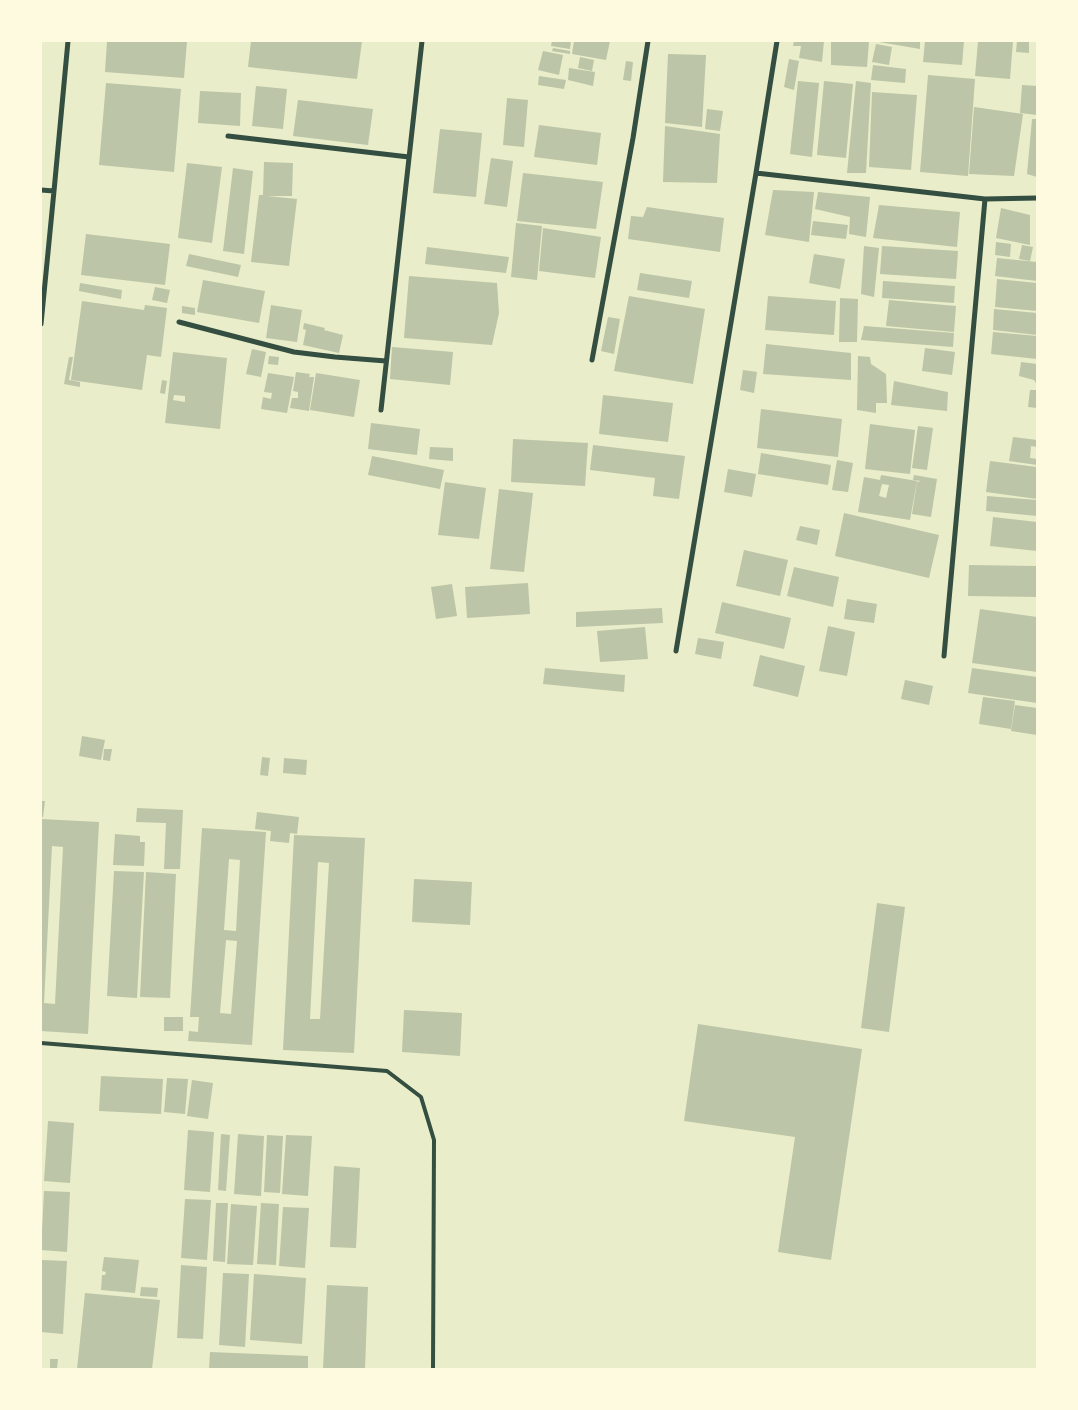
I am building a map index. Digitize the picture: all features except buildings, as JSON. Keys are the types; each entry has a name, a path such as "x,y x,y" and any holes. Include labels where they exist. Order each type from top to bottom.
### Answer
{"street":[{"path":"41,324 68,41"},
{"path":"381,410 422,41"},
{"path":"592,360 633,138 648,41"},
{"path":"676,651 777,41"},
{"path":"228,136 409,157"},
{"path":"756,173 985,199 1037,198"},
{"path":"41,190 54,191"},
{"path":"944,656 985,199"},
{"path":"179,322 294,352 386,361"}],"lane":[{"path":"41,1043 387,1072 421,1097 434,1140 433,1369"}]}
